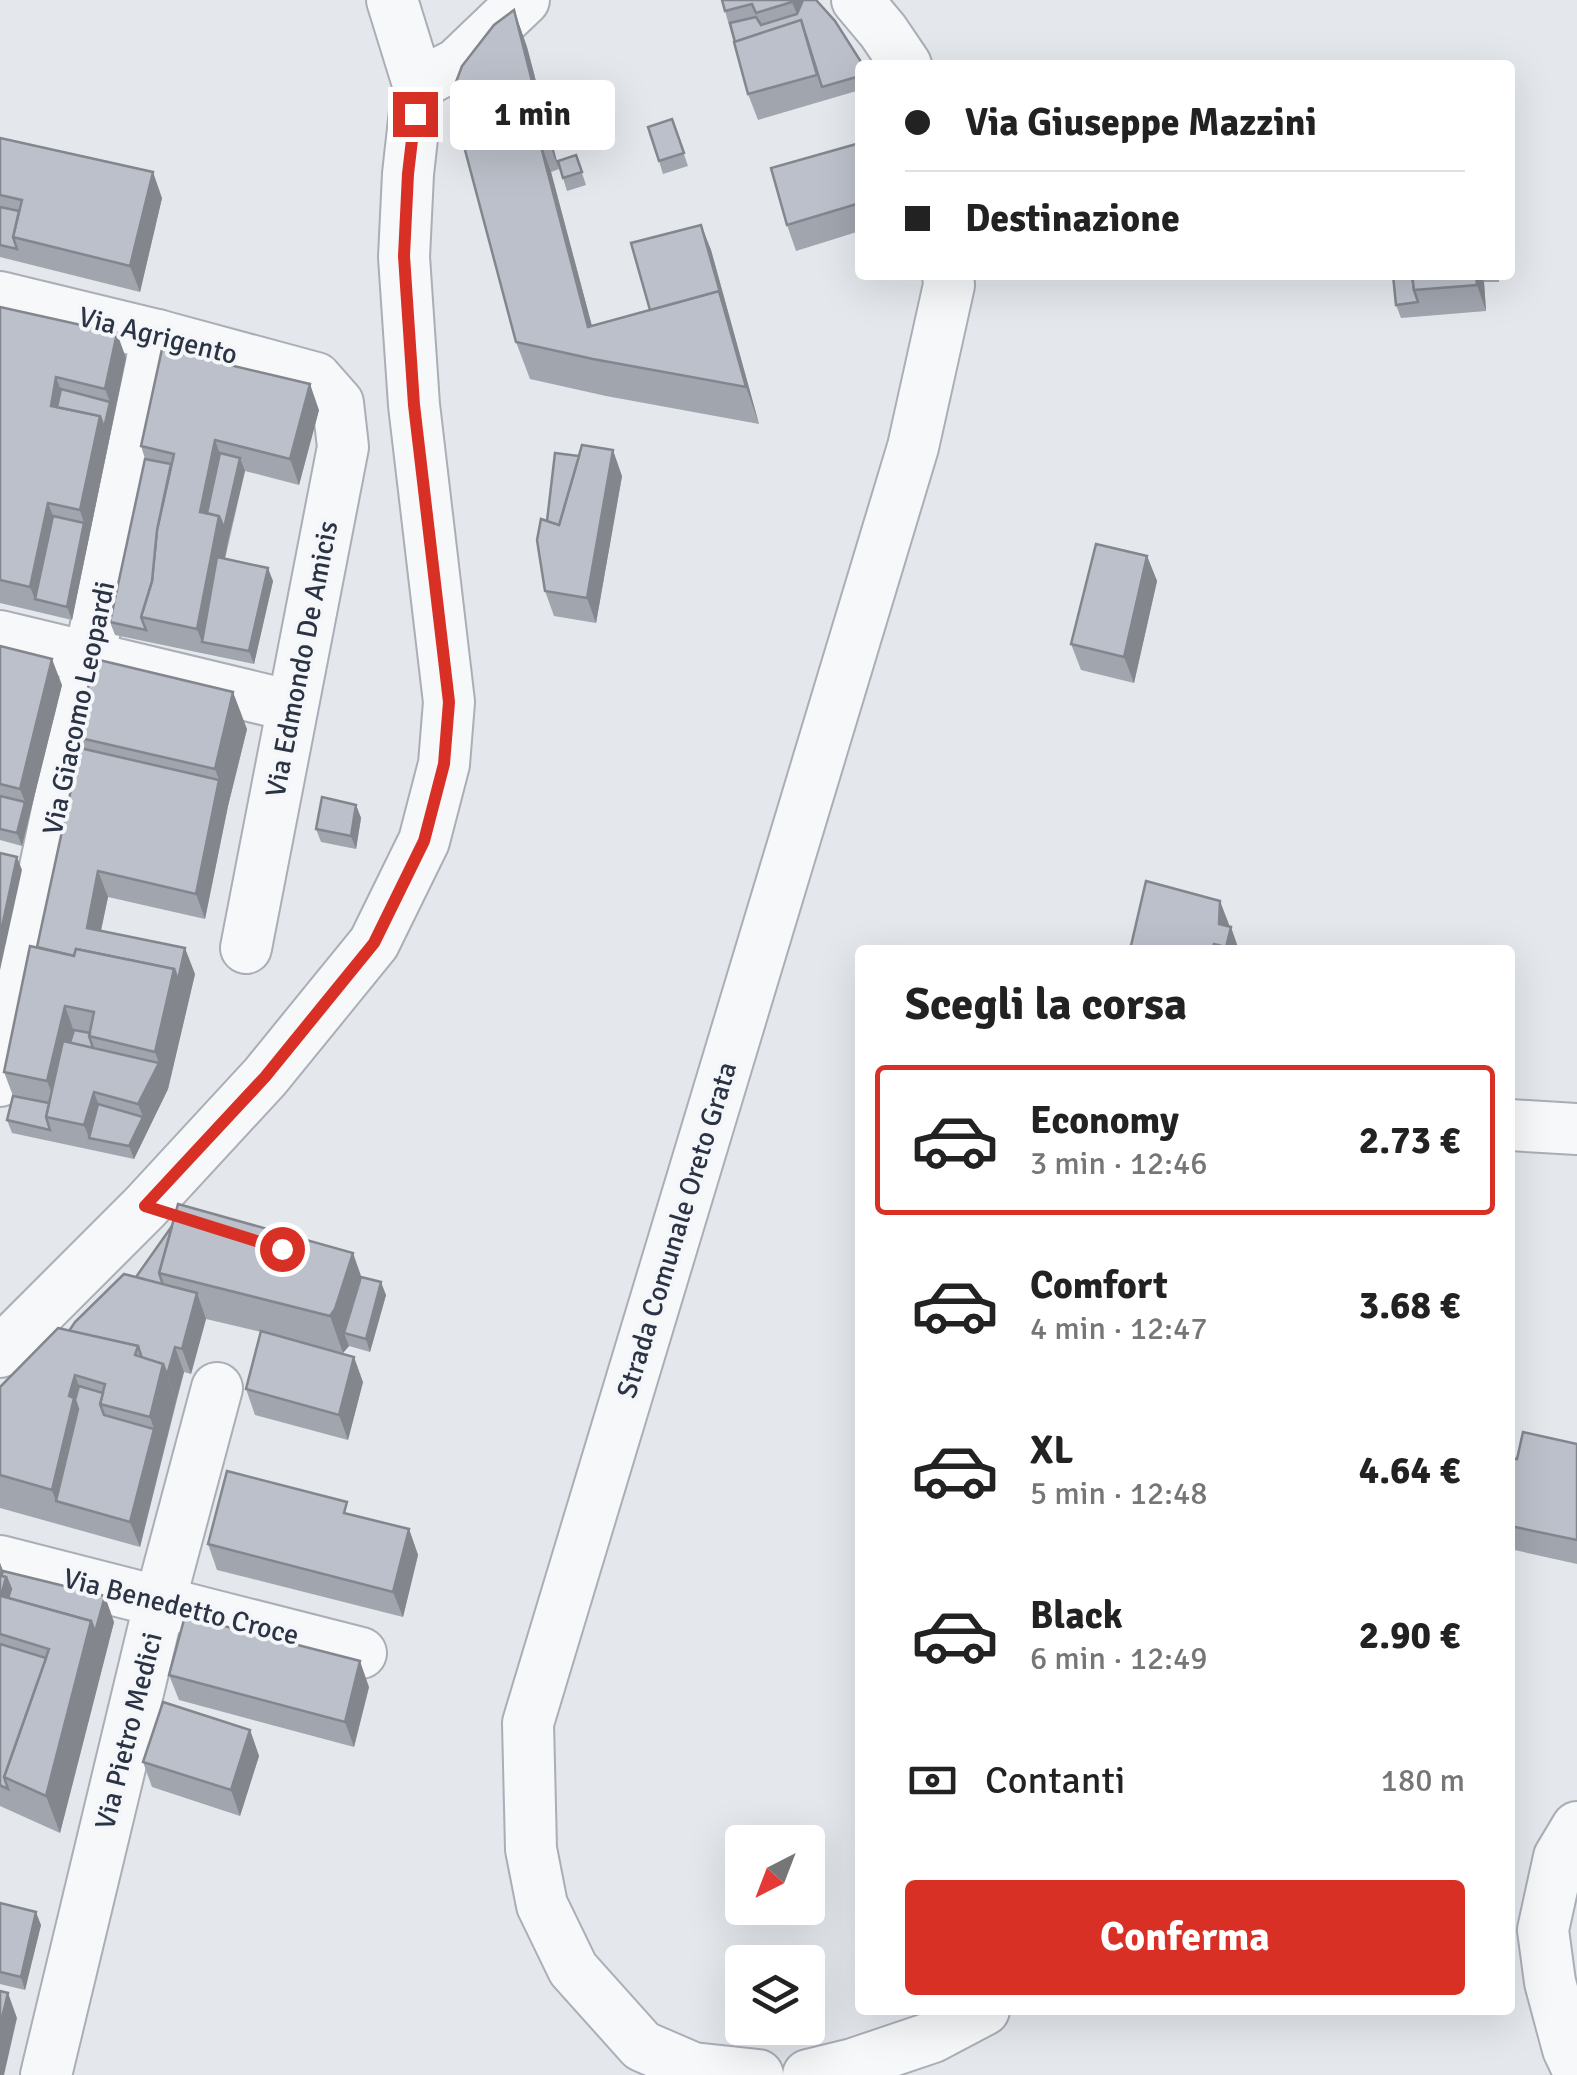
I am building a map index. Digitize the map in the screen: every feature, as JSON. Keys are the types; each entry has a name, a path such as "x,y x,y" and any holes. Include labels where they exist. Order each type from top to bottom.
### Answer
{"street":[{"path":"0,1352 145,1206 265,1077 374,943 424,841 444,764 449,702 414,405 404,256 418,84 392,0"},
{"path":"418,84 458,64 524,0"},
{"path":"857,0 903,60"},
{"name":"Strada Comunale Oreto Grata","path":"758,2075 693,2068 642,2046 573,1969 542,1905 530,1849 528,1722 912,446 948,280"},
{"name":"Via Agrigento","path":"0,297 316,378"},
{"name":"Via Giacomo Leopardi","path":"0,1081 158,335"},
{"name":"Via Edmondo De Amicis","path":"246,948 344,448 338,404 316,378"},
{"path":"0,636 292,706"},
{"path":"1515,1125 1577,1129"},
{"path":"145,1206 201,1224"},
{"name":"Via Pietro Medici","path":"46,2075 216,1388"},
{"name":"Via Benedetto Croce","path":"0,1561 362,1653"},
{"path":"1577,1826 1559,1857 1544,1930 1550,1982 1577,2068"},
{"path":"808,2075 933,2037 975,2015"}],"building":[{"path":"722,0 793,0 756,13 752,4 725,11"},
{"path":"803,0 816,0 860,60 855,60 855,77 822,87 801,20 735,42 730,23 756,17 761,25 797,14"},
{"path":"514,10 545,133 538,135 588,327 719,291 746,387 516,342 456,116 453,90 462,66 494,25"},
{"path":"801,20 817,75 748,94 734,42"},
{"path":"672,119 684,153 659,161 648,127"},
{"path":"0,138 153,172 130,266 13,237 22,200 0,195"},
{"path":"855,144 855,205 787,225 771,168"},
{"path":"576,155 582,172 563,178 558,161"},
{"path":"0,207 19,211 13,237 17,249 0,245"},
{"path":"701,225 723,303 719,291 650,310 631,243"},
{"path":"1394,280 1413,280 1418,302 1396,305"},
{"path":"1413,280 1476,280 1477,285 1414,290"},
{"path":"0,307 117,333 105,389 56,377 51,406 100,416 80,510 48,503 30,587 0,580"},
{"path":"162,349 310,384 290,459 215,440 200,512 219,516 197,629 141,617 152,581 157,530 174,454 141,446"},
{"path":"61,389 110,402 104,428 100,416 57,407"},
{"path":"582,445 613,450 587,598 545,591 537,540 541,519 559,525"},
{"path":"220,453 240,458 224,528 219,516 207,513"},
{"path":"555,453 579,456 559,525 547,521"},
{"path":"145,459 171,464 157,530 152,581 141,617 146,630 110,622"},
{"path":"53,516 84,523 67,607 35,599"},
{"path":"1096,544 1147,556 1124,657 1071,644"},
{"path":"217,557 268,568 249,651 202,642"},
{"path":"0,646 52,659 20,789 0,784"},
{"path":"95,659 233,692 215,769 76,737"},
{"path":"80,748 219,780 196,894 98,871 87,928 185,948 178,980 174,969 76,949 74,956 37,947"},
{"path":"0,796 25,802 17,833 0,829"},
{"path":"322,797 356,805 351,836 316,829"},
{"path":"0,853 17,857 0,936"},
{"path":"1146,881 1220,901 1219,924 1231,927 1226,945 1131,945"},
{"path":"30,946 74,956 76,949 174,969 155,1052 89,1036 94,1012 65,1006 47,1081 4,1072"},
{"path":"74,1030 90,1033 93,1048 70,1043"},
{"path":"63,1041 159,1063 138,1104 94,1092 84,1125 46,1117"},
{"path":"13,1096 49,1103 46,1117 50,1130 7,1120"},
{"path":"98,1104 143,1117 129,1146 89,1138"},
{"path":"178,1204 353,1253 335,1309 330,1316 159,1273"},
{"path":"172,1226 159,1273 163,1285 136,1277"},
{"path":"124,1274 197,1293 182,1349 175,1347 167,1375 163,1364 142,1358 138,1346 69,1331"},
{"path":"361,1277 381,1282 366,1339 344,1333"},
{"path":"58,1328 138,1346 135,1355 163,1364 150,1417 100,1404 105,1384 75,1375 69,1396 74,1398 52,1490 0,1475 0,1387"},
{"path":"261,1331 354,1357 339,1415 246,1389"},
{"path":"79,1386 103,1393 100,1404 104,1415 154,1429 130,1522 56,1501 78,1409 75,1400"},
{"path":"1523,1432 1577,1444 1577,1540 1515,1527 1517,1459"},
{"path":"227,1471 347,1502 344,1513 409,1529 393,1592 208,1544"},
{"path":"3,1571 105,1596 95,1632 91,1621 8,1598 11,1589 6,1577 1,1576"},
{"path":"0,1576 6,1577 1,1596 91,1621 46,1796 4,1777 49,1649 0,1634"},
{"path":"185,1616 360,1661 345,1722 169,1675"},
{"path":"0,1644 46,1658 4,1777 8,1789 0,1785"},
{"path":"163,1702 250,1730 231,1790 143,1762"},
{"path":"0,1903 36,1912 21,1977 0,1972"},
{"path":"0,1991 8,1993 0,2026"}],"route":[{"path":"282,1249 145,1206 265,1077 374,943 424,841 444,764 449,702 414,405 404,256 415,114"}]}
